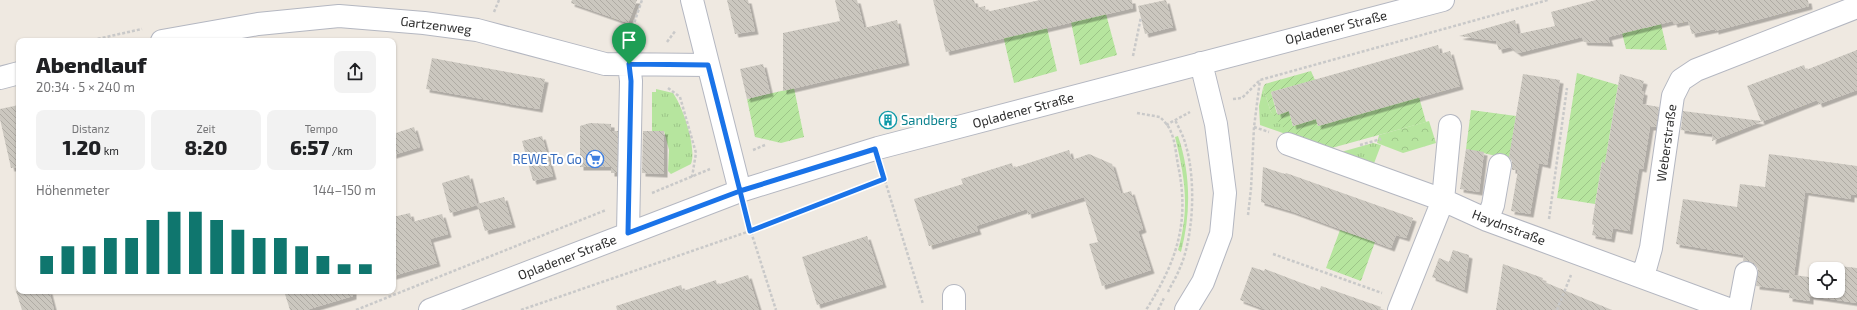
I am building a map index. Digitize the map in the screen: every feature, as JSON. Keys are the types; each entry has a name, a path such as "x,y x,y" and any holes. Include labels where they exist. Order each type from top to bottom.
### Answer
{"street":[{"path":"692,0 740,191"},
{"name":"Opladener Straße","path":"430,310 740,191 875,149 1443,0"},
{"name":"Weberstraße","path":"1640,276 1646,266 1651,248 1673,96 1681,80 1696,70 1739,52 1857,7"},
{"name":"Gartzenweg","path":"179,38 258,24 339,16 424,22 477,30 605,64 708,65"},
{"path":"1186,310 1203,282 1221,234 1225,192 1216,124 1201,63"},
{"path":"628,233 631,81 629,64"},
{"path":"0,78 16,74"},
{"path":"1401,305 1442,200 1450,126"},
{"name":"Haydnstraße","path":"1288,144 1442,200 1487,220 1731,310"},
{"path":"1487,220 1493,205 1500,165"},
{"path":"1739,310 1746,273"}],"path":[{"path":"629,64 628,42 642,0"},
{"path":"1211,102 1242,98 1260,80 1548,0"},
{"path":"1133,56 1141,17"},
{"path":"356,310 692,177 696,153 680,97 666,86 668,65 665,44 677,28"},
{"path":"1252,189 1254,127 1260,80"},
{"path":"1546,241 1567,88"},
{"path":"1137,113 1160,117 1171,132 1183,189 1182,226 1174,255 1159,289 1146,310"},
{"path":"1158,310 1180,269 1191,230 1192,179 1186,146 1175,120"},
{"path":"875,149 923,304"},
{"path":"522,310 750,231 884,179"},
{"path":"740,191 750,231 776,310"},
{"path":"1273,254 1401,305"},
{"path":"1557,310 1580,254"}],"green space":[{"path":"1106,14 1117,55 1080,65 1071,22"},
{"path":"1661,24 1667,50 1626,49 1622,33 1645,25 1646,28"},
{"path":"1047,28 1057,71 1014,83 1003,35"},
{"path":"1311,71 1315,80 1271,92 1277,114 1289,111 1293,126 1316,119 1318,126 1336,121 1334,113 1359,114 1419,97 1426,122 1328,149 1300,139 1284,129 1271,112 1263,88 1265,84"},
{"path":"1577,73 1618,85 1605,163 1602,162 1595,204 1557,198"},
{"path":"794,88 804,137 781,143 755,137 747,99"},
{"path":"1263,88 1271,112 1300,139 1260,125 1259,106"},
{"path":"656,89 673,93 685,117 691,138 691,164 671,174 668,171 669,150 664,131 652,131 652,92 656,92"},
{"path":"1471,110 1516,116 1509,159 1466,149"},
{"path":"1429,121 1436,143 1403,153 1377,143 1379,135"},
{"path":"1178,136 1185,165 1188,194 1187,223 1181,252 1178,250 1184,220 1185,193 1184,180 1175,137"},
{"path":"1373,143 1381,145 1373,166 1341,152"},
{"path":"1340,230 1375,242 1361,281 1326,268"}],"building":[{"path":"572,0 637,0 628,23 571,3"},
{"path":"727,0 748,0 755,31 735,34"},
{"path":"835,0 857,0 864,28 897,20 906,62 783,91 783,33 840,21"},
{"path":"933,0 974,0 976,8 985,6 986,12 1040,0 1132,0 1133,8 946,52"},
{"path":"1166,0 1173,27 1145,34 1138,6"},
{"path":"1596,0 1808,0 1809,6 1715,31 1715,29 1692,34 1688,21 1674,24 1673,21 1608,37 1610,43 1584,42 1582,37 1518,53 1510,47 1499,50 1496,41 1459,36 1515,20 1518,34 1555,26 1551,12"},
{"path":"1438,45 1440,54 1450,51 1460,86 1318,126 1316,119 1293,126 1289,111 1278,115 1271,92"},
{"path":"1857,50 1857,90 1819,104 1817,100 1712,141 1713,134 1681,130 1683,111 1761,121 1747,86 1804,65 1806,70"},
{"path":"432,58 545,79 539,109 426,89"},
{"path":"763,64 770,93 747,99 740,69"},
{"path":"1523,74 1560,80 1547,165 1539,163 1530,214 1511,211 1518,170 1512,170 1512,161 1509,157"},
{"path":"1620,74 1644,81 1641,91 1644,92 1642,104 1659,107 1656,127 1650,127 1643,169 1639,168 1629,231 1613,228 1611,239 1592,235 1594,225 1592,224 1602,162 1605,163"},
{"path":"16,106 16,167 11,168 0,119 0,109"},
{"path":"590,123 611,124 611,131 618,131 617,173 611,173 611,167 580,167 580,126"},
{"path":"414,127 420,147 396,154 396,133"},
{"path":"643,131 664,131 664,174 642,173"},
{"path":"542,136 553,176 533,181 522,141"},
{"path":"1466,149 1484,152 1479,192 1460,189"},
{"path":"1069,150 1072,160 1089,154 1112,164 1121,194 1131,191 1143,229 1138,231 1151,270 1102,286 1089,244 1098,242 1084,197 1028,215 1027,209 976,226 978,231 929,246 914,199 963,184 961,179 1012,163 1013,168"},
{"path":"1769,154 1857,166 1857,195 1851,194 1851,199 1805,192 1794,275 1809,277 1810,301 1789,298 1790,290 1756,286 1758,269 1754,263 1743,261 1744,255 1676,244 1683,199 1737,207 1740,184 1765,187"},
{"path":"1263,167 1285,174 1286,173 1413,218 1406,238 1396,235 1391,248 1291,211 1261,202"},
{"path":"469,175 477,205 450,213 442,183"},
{"path":"504,197 512,224 485,231 477,204"},
{"path":"410,213 412,222 442,214 448,234 430,239 437,263 396,275 396,216"},
{"path":"867,236 883,284 817,305 802,257"},
{"path":"1453,250 1469,255 1464,290 1432,277 1439,258 1449,262"},
{"path":"1503,264 1543,278 1542,281 1612,310 1496,310"},
{"path":"1252,267 1264,271 1265,269 1320,290 1321,286 1381,307 1380,310 1267,310 1240,300"},
{"path":"1845,267 1857,268 1857,303 1823,298 1845,298"},
{"path":"748,275 759,310 617,310 616,306 681,285 683,291 716,280 717,285"},
{"path":"17,294 50,294 54,310 22,310"},
{"path":"285,294 353,294 353,296 306,310 290,310"}],"place":[{"name":"Sandberg","path":"888,120"},
{"name":"REWE To Go","path":"595,159"}],"route":[{"path":"629,64 631,81 628,233 740,191 750,231 884,179 875,149 740,191 708,65 629,64"}]}
